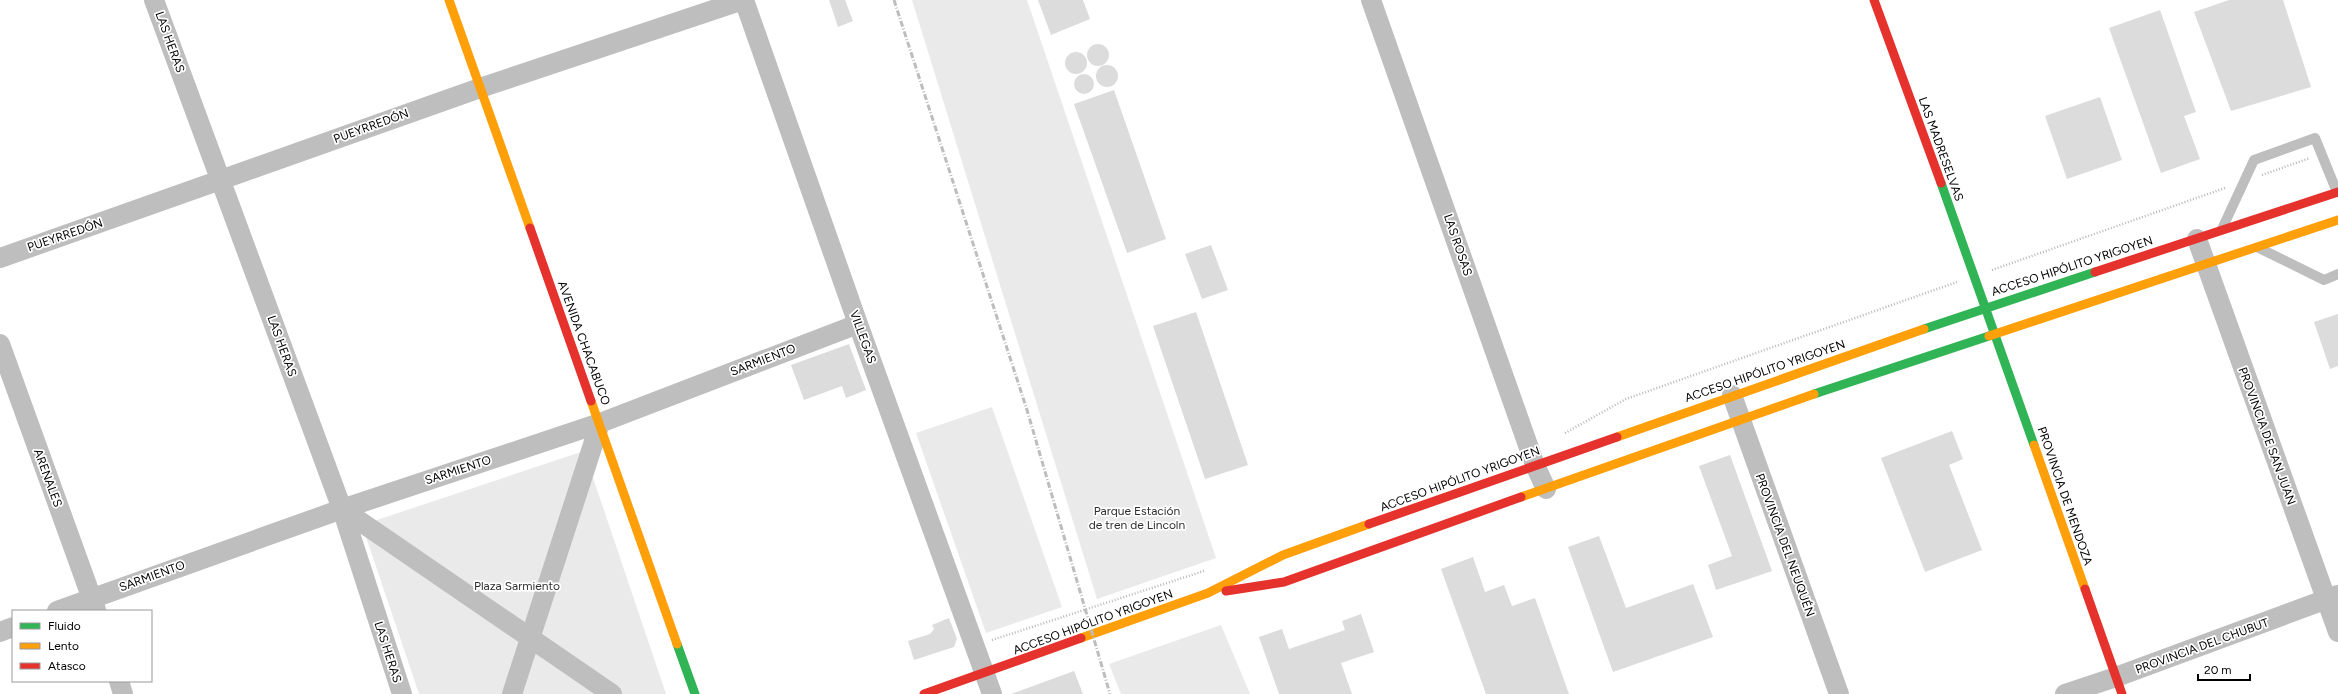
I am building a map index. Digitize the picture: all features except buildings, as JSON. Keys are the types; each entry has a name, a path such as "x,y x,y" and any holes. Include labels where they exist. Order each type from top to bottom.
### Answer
{"main road":[{"name":"AVENIDA CHACABUCO","path":"449,0 695,694"},
{"name":"LAS MADRESELVAS","path":"1874,0 1986,306"},
{"name":"ACCESO HIPÓLITO YRIGOYEN","path":"924,694 1208,593 1283,555 1732,395 1986,306 2197,239 2338,192"},
{"name":"ACCESO HIPÓLITO YRIGOYEN","path":"1208,593 1284,582 1740,419 2338,220"},
{"name":"PROVINCIA DE MENDOZA","path":"1986,306 2119,686"}],"street":[{"name":"LAS HERAS","path":"154,0 342,509 402,694"},
{"name":"PUEYRREDÓN","path":"0,258 480,88 744,0"},
{"name":"VILLEGAS","path":"744,0 858,324 992,694"},
{"name":"LAS ROSAS","path":"1371,0 1535,465 1546,489"},
{"name":"PROVINCIA DE SAN JUAN","path":"2197,239 2205,265 2332,597 2338,632"},
{"name":"SARMIENTO","path":"62,610 94,604 342,509 600,423 858,324"},
{"name":"ARENALES","path":"0,344 94,604"},
{"name":"PROVINCIA DEL NEUQUÉN","path":"1732,395 1839,694"},
{"path":"512,694 600,423"},
{"path":"342,509 612,694"},
{"name":"PROVINCIA DEL CHUBUT","path":"2065,694 2119,686 2332,597"},
{"path":"0,632 12,628"},
{"path":"119,682 123,694"}],"lane":[{"path":"2221,231 2254,160 2308,140 2315,138 2338,192"},
{"path":"2257,247 2324,280 2338,274"}],"path":[{"path":"1558,437 1626,399 2322,154"},
{"path":"975,646 1210,569"}],"green space":[{"name":"Parque Estación de tren de Lincoln","path":"912,0 1027,0 1216,558 1097,599"},
{"path":"992,407 1062,607 986,633 916,433"},
{"name":"Plaza Sarmiento","path":"584,451 666,694 419,694 362,525"},
{"path":"1221,625 1250,694 1121,694 1109,664"}],"railway":[{"path":"894,0 1027,410 1110,694"}],"traffic: fast":[{"path":"1941,183 2034,445"},
{"path":"1924,329 2095,272"},
{"path":"1814,394 1989,336"},
{"path":"677,644 695,694"}],"traffic: slow":[{"path":"449,0 530,228"},
{"path":"1989,336 2338,220"},
{"path":"1617,437 1924,329"},
{"path":"1521,497 1814,394"},
{"path":"591,401 677,644"},
{"path":"2034,445 2085,589"},
{"path":"1081,638 1208,593 1283,555 1369,524"}],"traffic: jam":[{"path":"1874,0 1941,183"},
{"path":"2095,272 2338,192"},
{"path":"530,228 591,401"},
{"path":"1369,524 1617,437"},
{"path":"1226,591 1284,582 1521,497"},
{"path":"2085,589 2122,694"},
{"path":"924,694 1081,638"}]}
